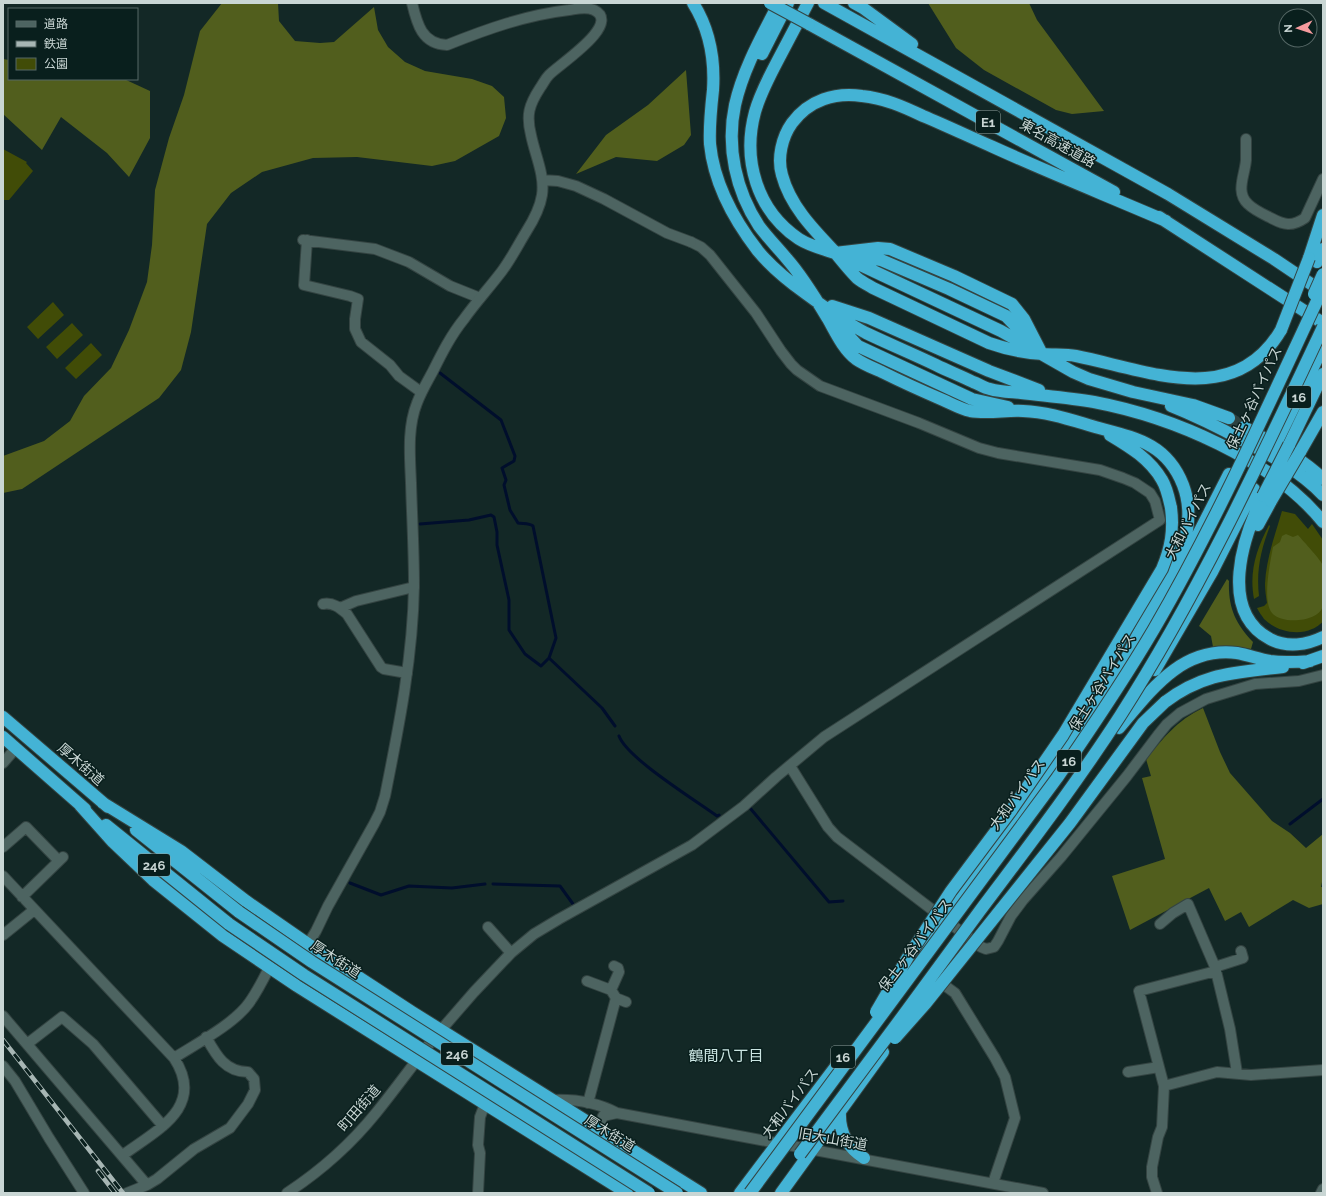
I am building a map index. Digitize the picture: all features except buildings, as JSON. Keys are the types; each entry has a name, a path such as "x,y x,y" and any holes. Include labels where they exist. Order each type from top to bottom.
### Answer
{"highway":[{"path":"694,3 707,30 712,50 713,70 710,144 714,168 721,189 739,224 767,262 784,278 817,302 864,332 990,390 1020,406"},
{"name":"東名高速道路","path":"770,3 1048,154 1166,221 1323,323"},
{"path":"779,3 754,51 740,88 735,107 733,144 734,165 738,184 760,227 788,260 817,302 846,349 856,359 908,385 967,410 981,413 1020,406 1056,397"},
{"path":"733,144 739,107 745,90 788,3"},
{"path":"808,3 761,95 755,112 750,144 750,160 754,179 760,194 770,210 784,227 799,239 814,246 836,253 878,248 890,249 954,276 1012,304 1024,319 1042,354 1073,372 1089,379 1133,392 1193,405 1229,418"},
{"name":"東名高速道路","path":"824,3 1168,194 1274,259 1323,292"},
{"path":"854,3 863,8 952,74"},
{"path":"1166,221 993,147 900,105 877,98 849,95 823,98 810,105 798,115 784,136 780,150 780,170 785,188 796,207 810,226 858,279 872,288 989,343 1004,348 1042,354 1074,355 1139,371 1171,377 1217,378 1247,367 1258,360 1268,350 1281,330 1313,260 1323,215"},
{"path":"1313,260 1323,249"},
{"name":"大和バイパス","path":"740,1193 911,967 944,919 1077,736 1122,668 1149,625 1186,559 1229,474 1249,425 1293,340 1323,274"},
{"name":"保土ヶ谷バイパス","path":"750,1193 1058,778 1105,708 1154,628 1191,562 1257,428 1323,288"},
{"path":"817,302 869,318 989,371 1056,397"},
{"path":"817,302 858,346 972,399 1020,406 1077,420 1132,437 1148,444 1164,456 1178,475 1183,486 1188,512 1185,539 1180,558 1144,623 1122,668"},
{"name":"16","path":"781,1193 813,1149 839,1107 1072,787 1120,715 1168,637 1205,569 1272,436 1323,327"},
{"name":"16","path":"771,1193 800,1154 839,1107 936,979 1119,728 1174,640 1208,579 1263,495 1321,350"},
{"path":"1284,442 1323,374"},
{"path":"990,390 1056,397 1094,403 1135,412 1174,425 1215,442 1276,478 1297,495 1323,522"},
{"path":"1133,392 1195,416 1266,452 1305,478 1323,495"},
{"path":"1323,412 1300,452 1263,495 1254,534 1239,583 1240,599 1244,613 1252,625 1262,634 1274,641 1294,645 1311,642 1323,637"},
{"path":"1249,425 1311,469 1323,480"},
{"path":"844,1067 908,957 951,891 1014,805 1063,734 1162,569 1170,549 1173,529 1171,508 1163,480 1136,450 1099,428"},
{"path":"1119,728 1146,696 1174,669 1200,656 1216,653 1237,653 1270,661 1310,661"},
{"path":"864,1158 852,1150 843,1135 839,1107 940,986 1070,824 1143,723 1165,702 1190,686 1220,675 1247,670 1294,665 1323,656"},
{"name":"厚木街道","path":"3,717 103,803 238,912 312,962 677,1193"},
{"name":"246","path":"3,737 80,805 229,924 304,975 649,1193"},
{"path":"103,803 181,850 246,901 308,944 440,1030 598,1129 687,1188 701,1193"},
{"path":"80,805 113,842 153,880 223,936 297,986 627,1193"},
{"path":"297,986 294,980 294,966 308,944"}],"street":[{"path":"308,944 380,812 395,743 411,640 414,587 410,467 411,426 416,404 421,392 454,333 505,266 533,219 540,203 542,180 530,133 528,112 533,100 548,76 593,37 600,29 601,23 600,16 589,6 538,14 505,23 447,45 431,41 423,33 419,26 412,3"},
{"path":"1246,139 1246,161 1241,188 1242,197 1251,208 1282,224 1299,222 1305,218 1323,179"},
{"name":"町田街道","path":"287,1193 314,1173 354,1138 375,1114 440,1030 511,953 534,934 559,918 692,845 744,806 824,737 1160,520 1156,501 1150,493 1141,486 1129,480 1100,470 998,453 979,448 919,423 820,386 791,364 777,347 756,313 710,255 701,247 667,233 604,199 576,186 558,181 542,180"},
{"path":"421,392 399,376 390,365 361,342 355,328 358,299 304,285 305,240 375,249 409,262 450,286 480,298"},
{"path":"340,608 356,602 414,587"},
{"path":"323,604 332,604 347,614 355,624 381,667 384,669 407,673"},
{"path":"790,766 828,827 837,837 981,947 986,949 994,947 1011,916 1023,900 1061,857 1167,724 1180,713 1206,699 1255,684 1299,681 1323,675"},
{"path":"3,763 16,748"},
{"path":"3,847 26,827 61,859 22,897"},
{"path":"3,876 174,1058 183,1075 183,1099 178,1110 163,1126 123,1155"},
{"path":"1160,924 1173,913 1188,904 1215,969 1230,1030 1237,1073"},
{"path":"3,935 34,910"},
{"path":"488,927 511,953"},
{"path":"1157,1193 1152,1178 1152,1167 1158,1137 1162,1127 1164,1086 1139,991 1215,969 1243,958 1241,951"},
{"path":"588,1103 619,972 618,968 614,966"},
{"path":"174,1058 228,1022 249,1003 269,968"},
{"path":"936,979 955,993 995,1058 1005,1078 1015,1118 993,1183"},
{"path":"587,981 626,1002"},
{"path":"3,1016 123,1155 144,1186"},
{"path":"27,1044 62,1017 93,1044 163,1126"},
{"path":"127,1193 157,1179 194,1149 230,1128 248,1104 255,1090 254,1079 248,1072 239,1072 227,1065 216,1054 206,1037"},
{"path":"3,1066 15,1081 84,1193"},
{"path":"1128,1072 1159,1067"},
{"path":"1164,1086 1217,1072 1251,1074 1323,1070"},
{"name":"旧大山街道","path":"552,1100 569,1099 609,1109 617,1113 864,1158 1043,1193"},
{"path":"478,1193 480,1153 478,1145 480,1117 485,1104"},
{"path":"598,1129 603,1116 617,1113"},
{"path":"1321,1193 1323,1189"}],"green space":[{"path":"222,3 278,3 279,21 295,41 320,43 334,42 374,7 378,30 388,47 405,62 425,71 472,79 492,86 504,97 506,118 499,136 455,161 432,166 357,157 313,158 262,172 231,193 207,224 191,332 181,370 159,398 22,489 3,493 3,456 44,441 70,421 84,396 111,368 129,330 147,282 152,245 155,190 169,138 184,95 200,31"},
{"path":"928,3 1029,3 1037,20 1104,111 1072,114 1056,110 984,70 956,48"},
{"path":"3,59 8,60 8,80 126,80 150,91 150,138 129,177 107,153 61,117 42,150 3,114"},
{"path":"686,70 691,135 684,145 657,161 616,157 576,174 606,135 648,105"},
{"path":"3,149 27,162 26,163 33,171 9,200 4,200 3,198"},
{"path":"53,302 64,315 38,339 27,327"},
{"path":"72,323 83,335 57,359 46,347"},
{"path":"91,343 102,355 76,379 65,368"},
{"path":"1282,511 1295,514 1308,529 1312,524 1323,540 1323,622 1315,628 1306,631 1293,632 1274,627 1264,619 1257,608 1264,606 1267,603 1265,584 1267,565"},
{"path":"1269,525 1270,526 1260,560 1258,578 1259,596 1254,599 1252,580 1253,570 1260,543"},
{"path":"1286,534 1293,537 1298,535 1323,566 1323,606 1315,616 1300,620 1277,617 1272,613 1269,607 1267,591 1273,547 1280,542 1282,536"},
{"path":"1227,579 1229,581 1231,607 1237,621 1253,642 1251,649 1239,647 1213,647 1211,636 1199,626"},
{"path":"1203,708 1230,773 1272,821 1290,833 1306,848 1323,834 1323,877 1321,887 1323,887 1323,904 1309,908 1293,900 1249,927 1241,912 1225,921 1209,888 1130,930 1112,876 1165,859 1142,778 1151,776 1146,759 1178,724 1185,718"}],"waterway":[{"path":"420,524 469,520 491,515 494,517 497,532 497,545 509,600 509,630 525,654 541,666 549,658 556,638 533,526 518,523 510,510 504,485 506,480 502,468 514,461 515,456 501,420 440,373"},
{"path":"549,658 602,708 615,726"},
{"path":"619,736 635,756 648,767 717,816 719,815"},
{"path":"1290,824 1323,799"},
{"path":"750,808 829,902 843,901"},
{"path":"350,883 381,895 409,886 452,888 485,884"},
{"path":"493,884 560,886 573,904"}],"tunnel":[{"path":"1229,418 1244,427"}],"railway":[{"path":"3,1040 123,1193"},
{"path":"98,1171 115,1193"}],"district":[{"name":"鶴間八丁目","path":"726,1056"}]}
